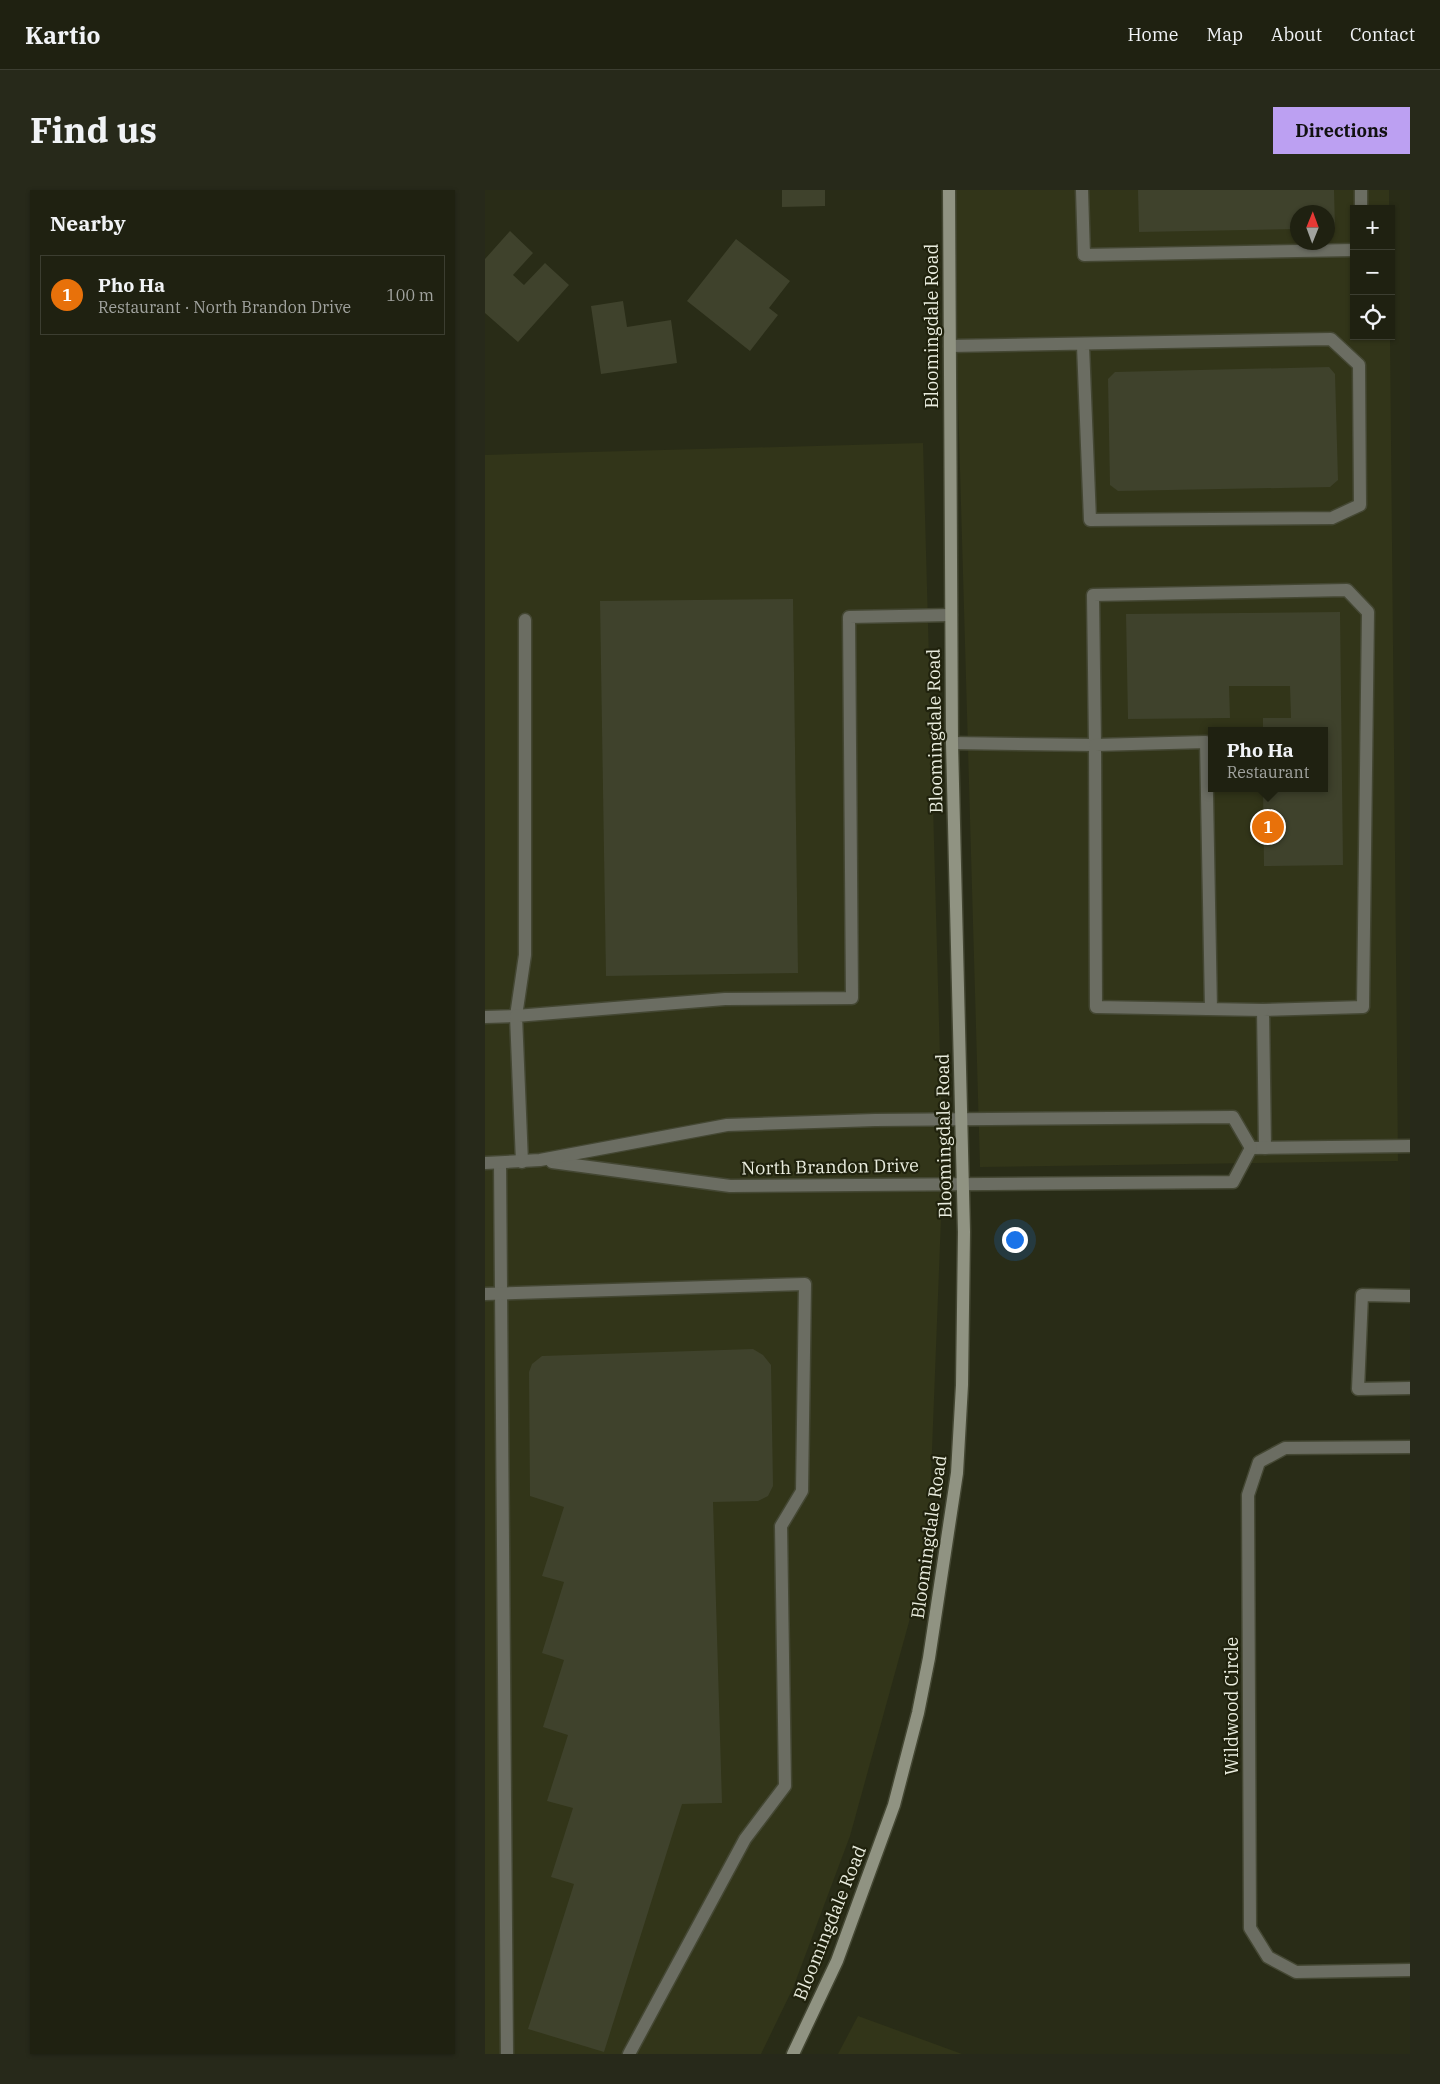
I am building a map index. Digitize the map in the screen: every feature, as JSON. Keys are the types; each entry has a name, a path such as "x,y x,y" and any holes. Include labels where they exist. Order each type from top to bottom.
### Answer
{"main road":[{"name":"Bloomingdale Road","path":"793,2054 837,1961 875,1862 905,1768 927,1667 957,1472 963,1376 963,1183 952,743 949,190"}],"street":[{"path":"1082,190 1083,254 1350,250"},
{"path":"1361,190 1361,205"},
{"path":"950,346 1083,346 1331,339 1359,365 1360,506 1332,518 1089,520 1083,346"},
{"path":"1347,590 1368,612 1363,1007 1263,1010 1211,1009 1096,1007 1093,595 1347,590"},
{"path":"485,1017 725,999 852,998 849,617 951,615"},
{"path":"522,1162 516,1016 525,955 525,620"},
{"path":"952,743 1095,745 1206,742 1211,1009"},
{"path":"1263,1010 1265,1148"},
{"name":"North Brandon Drive","path":"485,1164 540,1160 727,1125 962,1119 1233,1117 1251,1148 1233,1182 730,1186 540,1160"},
{"path":"1251,1148 1410,1146"},
{"path":"500,1163 507,2054"},
{"path":"485,1294 805,1284 802,1491 781,1526 785,1786 745,1839 629,2054"},
{"path":"1410,1296 1362,1296 1359,1389 1410,1388"},
{"name":"Wildwood Circle","path":"1410,1447 1285,1448 1259,1462 1248,1495 1248,1505 1250,1928 1268,1957 1296,1972 1410,1970"}],"shaded area":[{"path":"952,190 1389,190 1389,205 1350,205 1350,340 1390,340 1398,1161 980,1167"},
{"path":"923,443 943,1167 928,1553 850,1836 793,1988 761,2054 485,2054 485,455"},
{"path":"858,2016 962,2054 838,2054"}],"building":[{"path":"782,190 825,190 825,206 782,207"},
{"path":"1138,190 1334,190 1334,205 1290,205 1290,229 1139,232"},
{"path":"510,231 533,253 513,275 524,285 545,263 569,285 518,342 485,313 485,259"},
{"path":"736,239 790,281 769,308 778,315 750,351 687,301"},
{"path":"623,301 627,327 671,320 677,363 601,374 591,306"},
{"path":"1329,367 1335,374 1338,480 1330,487 1118,491 1110,485 1108,379 1115,372"},
{"path":"793,599 798,973 606,976 600,601"},
{"path":"1340,612 1343,865 1264,866 1263,792 1328,792 1328,727 1263,727 1263,718 1291,718 1290,686 1229,686 1230,718 1128,719 1126,614"},
{"path":"753,1349 763,1355 771,1365 773,1486 768,1496 758,1501 713,1502 722,1803 682,1804 604,2052 528,2029 574,1884 551,1877 573,1808 547,1801 568,1735 543,1727 564,1660 542,1653 564,1582 542,1576 564,1507 530,1496 529,1372 532,1364 542,1356"}],"place":[{"name":"Pho Ha","path":"1268,827"}]}
